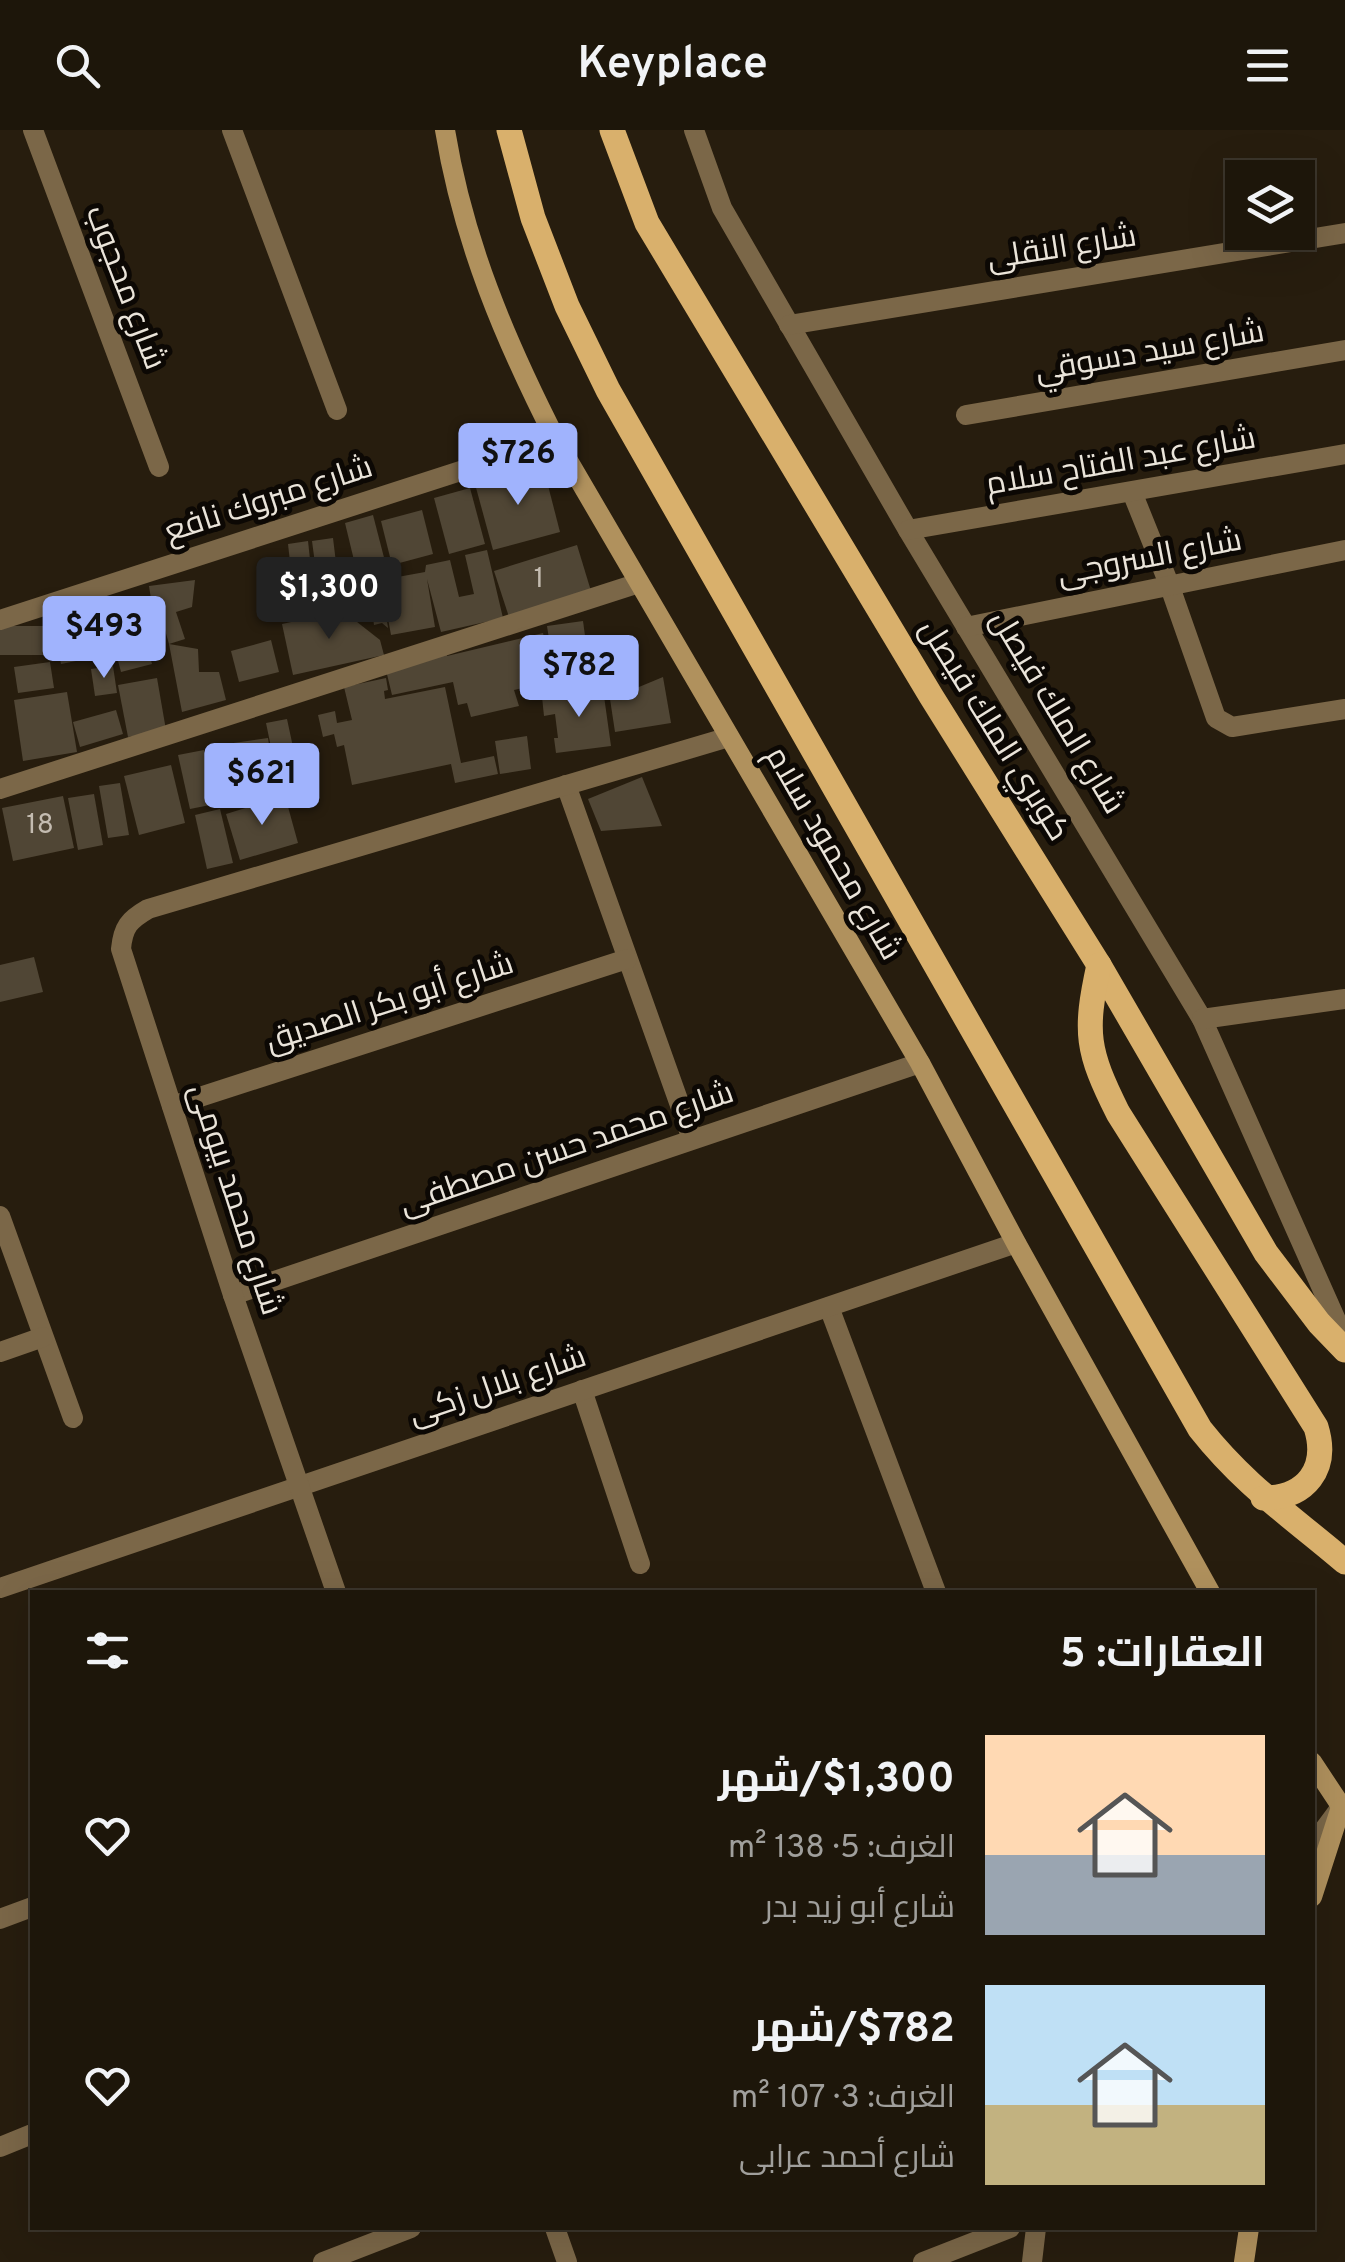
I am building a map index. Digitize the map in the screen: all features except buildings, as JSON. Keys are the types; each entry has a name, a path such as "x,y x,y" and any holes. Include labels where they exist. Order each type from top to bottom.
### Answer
{"main road":[{"path":"509,130 533,218 567,306 608,390 1200,1428 1231,1468 1263,1498 1345,1562"},
{"name":"كوبري الملك فيصل","path":"612,130 646,223 1099,965 1266,1252 1319,1324 1345,1350"},
{"path":"1099,965 1088,1016 1095,1066 1118,1113 1316,1427 1320,1458 1306,1484 1294,1494 1263,1498"}],"street":[{"name":"شارع محجوب","path":"32,130 159,467"},
{"path":"232,130 337,410"},
{"name":"شارع محمود سلام","path":"445,130 453,179 479,270 515,359 556,440 920,1063 1209,1590"},
{"name":"شارع الملك فيصل","path":"695,130 722,208 908,530 1202,1019 1345,1340"},
{"name":"شارع النقلى","path":"789,325 1345,234"},
{"name":"شارع سيد دسوقي","path":"966,416 1345,350"},
{"name":"شارع مبروك نافع","path":"0,620 556,440"},
{"name":"شارع عبد الفتاح سلام","path":"908,530 1345,454"},
{"path":"1132,492 1216,718 1232,727 1345,710"},
{"name":"شارع السروجى","path":"966,627 1345,550"},
{"path":"0,789 639,583"},
{"path":"692,1140 566,786 729,737"},
{"name":"شارع محمد بيومى","path":"335,1590 233,1295 121,948 122,930 131,918 148,909 566,786"},
{"name":"شارع أبو بكر الصديق","path":"172,1106 628,959"},
{"path":"1202,1019 1345,998"},
{"name":"شارع محمد حسن مصطفى","path":"233,1295 920,1063"},
{"path":"0,1216 73,1418"},
{"name":"شارع بلال زكى","path":"0,1588 1016,1243"},
{"path":"828,1306 935,1590"},
{"path":"0,1352 44,1337"},
{"path":"582,1390 640,1564"},
{"path":"50,1570 58,1590"},
{"path":"1315,1767 1343,1810"},
{"path":"1315,1843 1343,1810"},
{"path":"1315,1889 1343,1810"},
{"path":"0,1918 30,1908"},
{"path":"0,2147 30,2135"},
{"path":"324,2262 406,2230"},
{"path":"555,2230 567,2262"},
{"path":"923,2262 1005,2230"},
{"path":"1032,2262 1036,2230"},
{"path":"1244,2262 1249,2230"}]}
